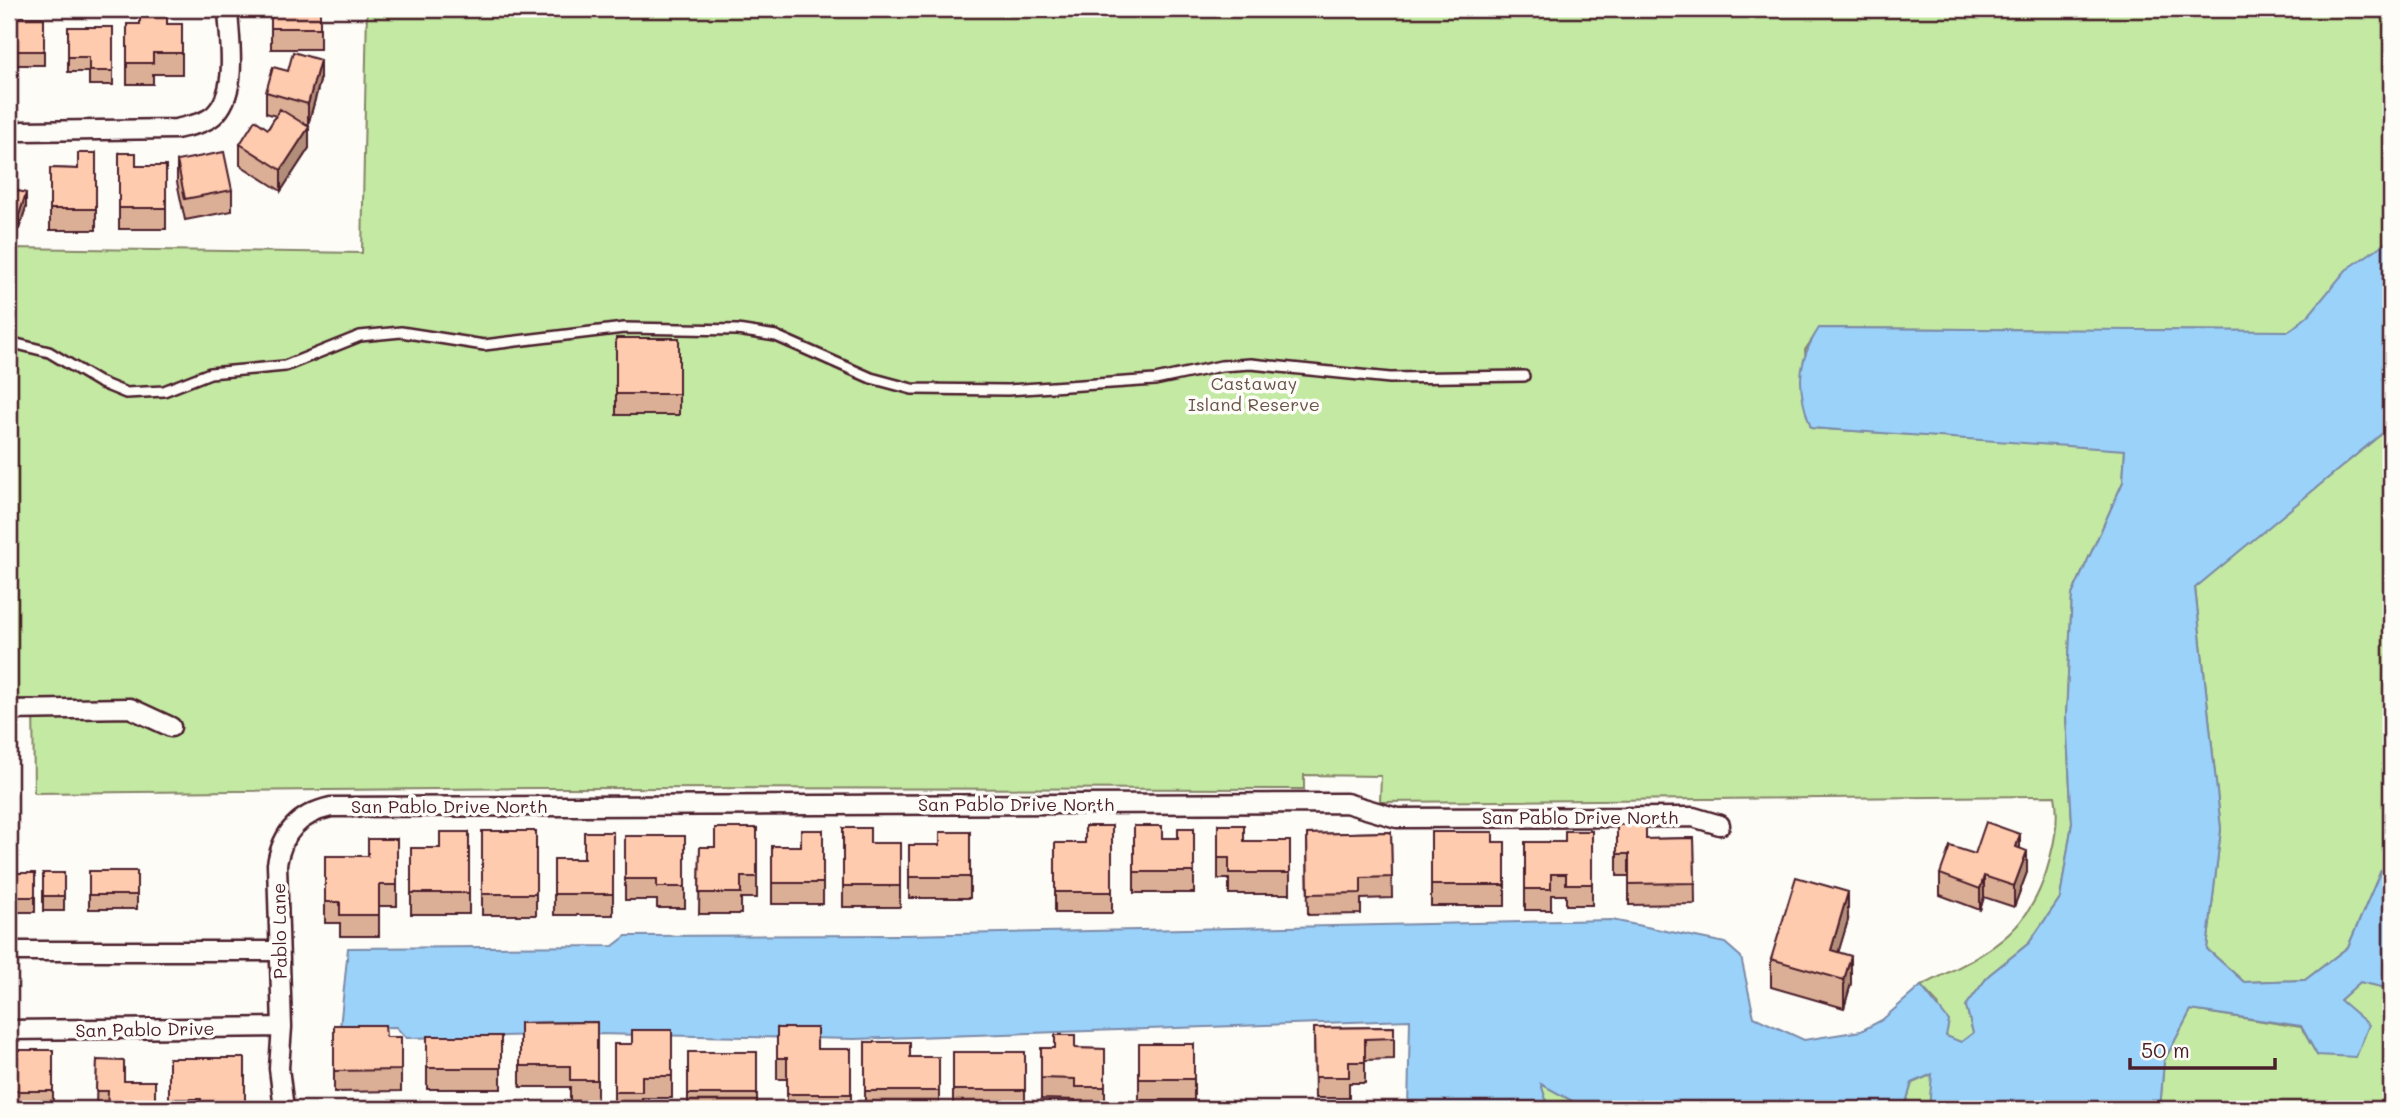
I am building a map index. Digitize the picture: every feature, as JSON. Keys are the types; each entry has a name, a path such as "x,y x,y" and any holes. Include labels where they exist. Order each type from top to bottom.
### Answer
{"street":[{"path":"22,131 176,129 198,124 214,115 229,82 228,9"},
{"path":"9,710 130,708 171,727"},
{"name":"San Pablo Drive North","path":"309,814 331,807 350,806 1346,803 1397,818 1693,817 1720,825"},
{"name":"Pablo Lane","path":"284,1109 279,1059 282,1027 277,864 281,844 291,828 309,814"},
{"path":"9,951 279,951"},
{"name":"San Pablo Drive","path":"9,1030 282,1027"}],"lane":[{"path":"9,342 49,352 99,382 126,393 164,391 209,373 285,366 360,336 401,332 484,345 624,328 737,330 776,336 871,378 912,389 1008,390 1155,380 1221,366 1251,364 1390,378 1524,376"}],"green space":[{"name":"Castaway Island Reserve","path":"367,9 2391,9 2391,332 1820,328 1805,350 1811,428 2125,449 2123,482 2072,595 2066,716 2072,823 2060,898 2029,943 1989,975 1966,1006 1973,1033 1961,1043 1946,1036 1938,1004 1921,986 1987,951 2005,938 2033,904 2043,882 2054,840 2057,811 2055,796 1380,802 1381,776 1304,775 1304,789 531,788 34,793 33,699 9,699 9,248 362,253"},
{"path":"2391,426 2391,878 2381,871 2348,947 2305,980 2244,982 2207,949 2221,829 2195,587"},
{"path":"2360,982 2391,989 2391,1109 2160,1109 2164,1061 2191,1010 2301,1027 2317,1055 2340,1000"},
{"path":"1933,1074 1929,1109 1904,1109 1912,1083"},
{"path":"1540,1083 1587,1109 1549,1109"}],"water":[{"path":"2391,239 2391,426 2195,588 2221,829 2207,949 2244,982 2305,980 2348,947 2381,870 2391,878 2391,989 2360,982 2340,1000 2369,1025 2356,1057 2317,1055 2301,1026 2191,1010 2164,1061 2160,1109 1929,1109 1932,1074 1912,1083 1904,1109 1587,1109 1541,1084 1549,1109 1408,1109 1410,1020 855,1039 596,1034 406,1038 396,1027 340,1028 348,948 613,946 626,936 904,935 1612,920 1725,943 1741,957 1754,1017 1804,1040 1861,1031 1882,1020 1921,986 1949,1021 1946,1036 1961,1042 1973,1033 1966,1006 1989,975 2029,943 2060,898 2072,823 2066,716 2072,595 2123,482 2125,450 1811,428 1803,401 1801,377 1811,341 1819,328 2289,331 2309,315 2346,270"}],"building":[{"path":"140,9 167,9 167,24 182,24 182,53 153,53 153,63 127,63 127,24 140,24"},
{"path":"271,9 320,9 320,28 271,28"},
{"path":"9,17 44,17 44,51 9,51"},
{"path":"68,27 113,27 113,71 89,71 89,57 68,57"},
{"path":"293,52 320,60 308,104 266,92 273,67 288,71"},
{"path":"280,109 309,127 281,170 240,144 255,120 268,129"},
{"path":"224,152 232,190 185,199 177,161"},
{"path":"78,153 96,153 96,209 50,209 50,168 78,169"},
{"path":"119,153 136,153 136,166 166,166 166,208 119,208"},
{"path":"9,175 14,177 11,189 26,193 19,215 9,212"},
{"path":"616,338 679,338 679,394 616,394"},
{"path":"1986,822 2020,834 2016,847 2027,851 2014,886 1984,876 1980,889 1940,874 1950,846 1975,854"},
{"path":"1646,824 1646,839 1694,838 1695,883 1629,884 1629,854 1617,854 1617,825"},
{"path":"1218,825 1244,825 1244,841 1290,841 1290,873 1229,873 1229,858 1218,858"},
{"path":"1085,826 1112,826 1112,892 1055,892 1055,843 1085,843"},
{"path":"1134,826 1162,826 1162,838 1178,838 1178,828 1194,828 1194,872 1134,872"},
{"path":"715,828 757,828 757,877 741,877 741,893 699,893 700,847 715,847"},
{"path":"843,828 870,828 870,843 900,843 900,886 843,886"},
{"path":"801,830 823,830 823,883 772,883 772,846 801,846"},
{"path":"482,831 536,831 536,894 482,894"},
{"path":"1565,831 1592,831 1592,884 1566,884 1566,874 1551,874 1551,889 1525,889 1525,842 1565,842"},
{"path":"440,832 469,832 469,893 411,893 411,848 440,848"},
{"path":"584,832 613,832 613,894 554,894 554,859 584,859"},
{"path":"940,832 970,832 970,877 909,877 909,845 940,845"},
{"path":"1391,832 1392,877 1361,878 1361,893 1308,894 1307,834"},
{"path":"1431,832 1493,832 1493,842 1505,842 1505,885 1431,885"},
{"path":"625,836 685,836 685,887 657,887 657,879 625,879"},
{"path":"368,839 397,839 397,885 379,885 379,915 340,915 340,902 325,902 325,856 368,856"},
{"path":"89,871 137,871 137,895 89,895"},
{"path":"9,873 35,873 35,897 9,897"},
{"path":"43,873 64,873 64,896 43,896"},
{"path":"1796,877 1848,892 1831,950 1851,956 1844,980 1771,959"},
{"path":"597,1022 597,1080 570,1080 570,1066 520,1066 520,1023"},
{"path":"334,1025 385,1025 386,1037 401,1037 401,1070 334,1071"},
{"path":"1394,1027 1394,1038 1365,1039 1365,1062 1349,1062 1349,1077 1315,1077 1314,1028"},
{"path":"777,1028 817,1028 817,1049 851,1049 851,1094 787,1094 787,1058 777,1058"},
{"path":"632,1030 672,1030 672,1076 642,1076 642,1092 614,1092 614,1044 632,1044"},
{"path":"1055,1035 1075,1035 1075,1048 1105,1049 1105,1087 1075,1087 1075,1079 1041,1078 1041,1048 1055,1048"},
{"path":"427,1036 501,1036 501,1068 427,1068"},
{"path":"865,1042 910,1042 910,1057 939,1057 939,1091 865,1091"},
{"path":"1139,1044 1194,1044 1194,1079 1139,1079"},
{"path":"9,1050 53,1050 53,1091 9,1091"},
{"path":"688,1052 757,1052 757,1094 688,1094"},
{"path":"953,1052 1025,1052 1025,1090 953,1090"},
{"path":"169,1058 245,1058 245,1109 201,1109 201,1099 169,1099"},
{"path":"97,1060 124,1061 124,1081 155,1081 155,1109 107,1109 108,1091 96,1091"}]}
